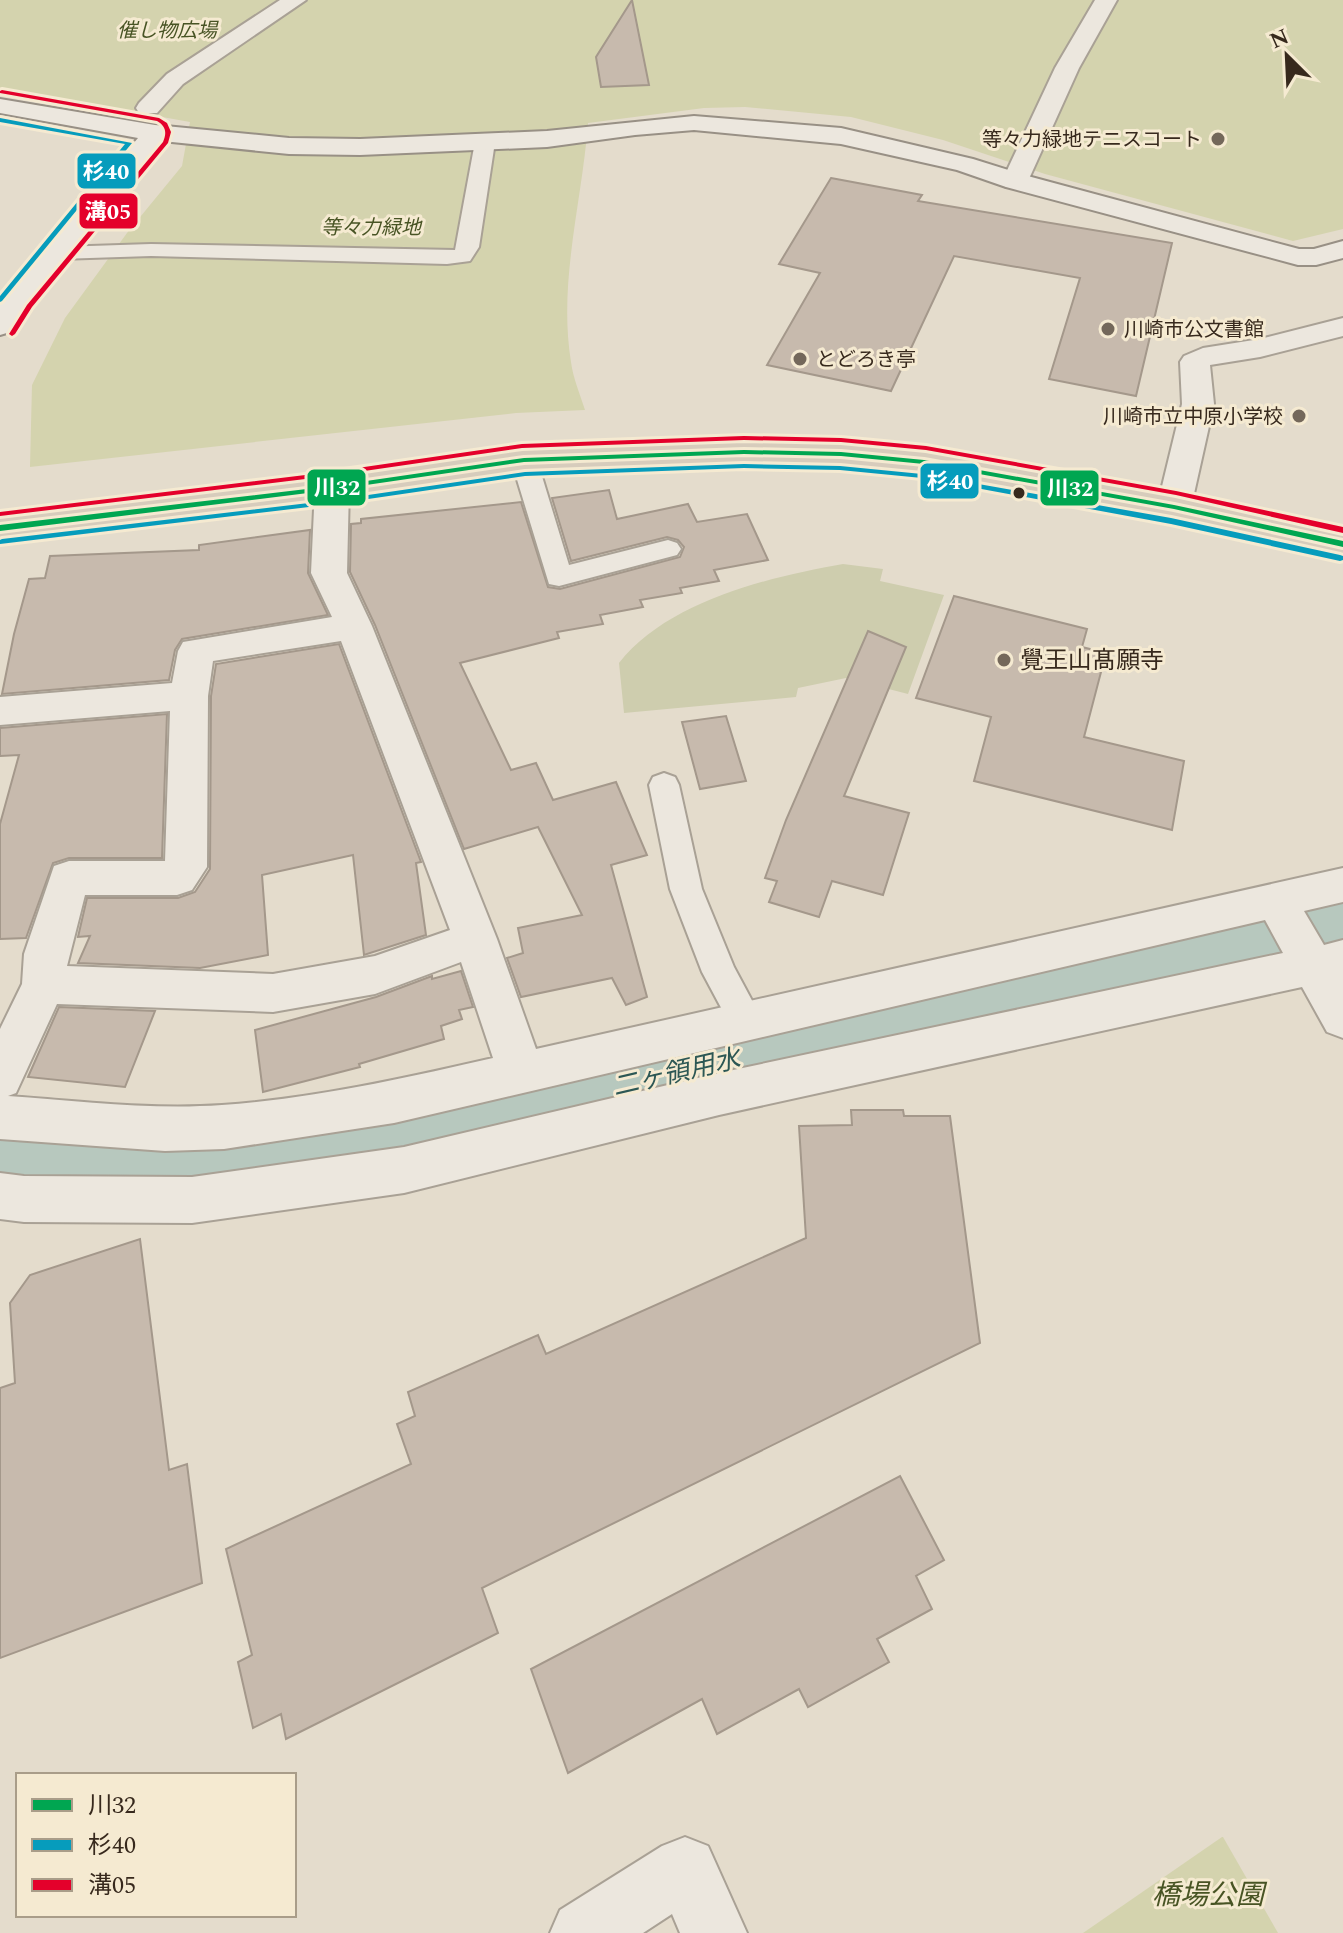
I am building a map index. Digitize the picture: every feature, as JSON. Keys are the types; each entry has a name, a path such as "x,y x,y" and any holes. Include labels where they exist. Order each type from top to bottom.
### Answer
{"highway":[{"path":"0,528 332,488 524,460 744,452 841,454 924,462 1174,507 1343,544"}],"street":[{"path":"0,326 18,298 59,253 151,120 175,79 295,0"},
{"path":"1015,181 1067,68 1106,0"},
{"path":"0,106 151,120 289,146 360,147 485,142 547,139 635,127 694,123 733,125 869,141 964,164 1015,181 1298,257 1316,257 1343,249"},
{"path":"1174,507 1198,404 1195,362 1203,357 1260,348 1343,327"},
{"path":"332,488 329,573 354,626 475,939 521,1072"},
{"path":"0,1078 44,984 46,954 69,878 177,878 186,867 189,696 196,651 354,626"},
{"path":"0,711 189,696"},
{"path":"0,1117 165,1129 224,1127 394,1102 1343,885"},
{"path":"1275,900 1328,962 1343,1018"},
{"path":"44,984 273,993 375,975 475,939"},
{"path":"0,1196 24,1199 192,1200 404,1170 719,1094 1328,962"},
{"path":"583,1933 685,1869 714,1933"}],"lane":[{"path":"59,253 151,250 462,256 468,247 485,142"},
{"path":"524,460 559,577 668,549"},
{"path":"664,785 686,889 719,972 746,1021"}],"green space":[{"name":"等々力緑地","path":"0,0 1343,0 1343,229 1293,241 1045,174 943,140 851,117 745,107 704,108 588,123 567,302 572,368 585,410 516,413 30,467 32,385 65,318 127,233 182,166 190,122 0,88"},
{"path":"843,564 883,569 880,581 944,595 908,694 846,678 798,688 796,697 624,713 619,663 640,641 664,623 722,595 784,576"},
{"name":"橋場公園","path":"1222,1837 1278,1933 1083,1933"}],"building":[{"path":"632,0 649,85 601,87 596,57"},
{"path":"831,178 922,195 918,201 1172,243 1136,396 1049,379 1080,278 954,256 891,391 767,365 820,273 779,264"},
{"path":"609,490 617,519 688,504 697,522 747,514 768,560 714,570 719,581 680,588 682,593 640,600 643,607 600,615 603,624 557,632 559,638 460,663 511,770 536,763 553,800 616,782 647,855 611,865 647,997 626,1005 612,978 521,997 507,958 523,953 518,928 582,915 538,827 464,849 375,625 350,572 351,524 361,523 361,519 521,502 548,587 560,589 680,557 684,547 678,540 667,537 571,561 552,498"},
{"path":"310,530 308,573 328,615 182,639 175,650 169,680 2,694 29,579 45,578 50,556 199,550 199,545"},
{"path":"954,596 1087,629 1082,647 1106,653 1084,737 1184,761 1172,830 974,781 991,717 916,698"},
{"path":"868,631 906,647 844,796 909,813 883,895 832,881 819,917 769,902 777,881 765,878 786,820"},
{"path":"339,644 421,862 416,863 426,935 364,955 353,855 262,875 268,955 200,968 78,963 90,936 78,937 87,898 178,898 195,892 210,869 211,696 216,664"},
{"path":"167,714 162,858 69,858 53,863 26,938 0,939 0,824 19,755 0,756 0,728"},
{"path":"726,716 746,781 700,789 682,722"},
{"path":"461,971 473,1007 459,1010 462,1019 441,1026 444,1039 359,1064 360,1067 263,1092 255,1030 376,997 432,976 432,979"},
{"path":"59,1007 155,1011 125,1087 28,1077"},
{"path":"851,1110 903,1110 904,1116 950,1116 980,1343 482,1588 498,1633 286,1739 281,1714 253,1728 238,1662 252,1655 226,1549 411,1464 397,1424 415,1416 408,1392 538,1335 546,1354 806,1238 799,1126 852,1125"},
{"path":"140,1239 169,1470 187,1464 202,1583 0,1658 0,1388 15,1383 10,1303 30,1275"},
{"path":"900,1476 944,1560 916,1576 932,1609 877,1639 889,1662 808,1707 799,1689 717,1734 702,1699 568,1773 531,1669"}],"waterway":[{"name":"二ヶ領用水","path":"0,1155 137,1163 203,1163 335,1144 532,1106 1343,916"}],"transit line":[{"name":"溝05","path":"2,92 159,120 169,132 166,142 29,306 12,334"},
{"name":"杉40","path":"0,120 129,143 0,300"},
{"name":"溝05","path":"0,514 330,474 522,446 744,438 841,440 926,448 1176,493 1343,530"},
{"name":"川32","path":"0,528 332,488 524,460 744,452 841,454 924,462 1174,507 1343,544"},
{"name":"杉40","path":"2,542 334,502 525,474 744,466 840,468 922,476 1171,521 1340,558"}],"place":[{"name":"等々力緑地テニスコート","path":"1218,139"},
{"name":"川崎市公文書館","path":"1108,329"},
{"name":"とどろき亭","path":"800,359"},
{"name":"川崎市立中原小学校","path":"1299,416"},
{"name":"覺王山髙願寺","path":"1004,660"}],"park label":[{"name":"催し物広場","path":"167,30"}]}
